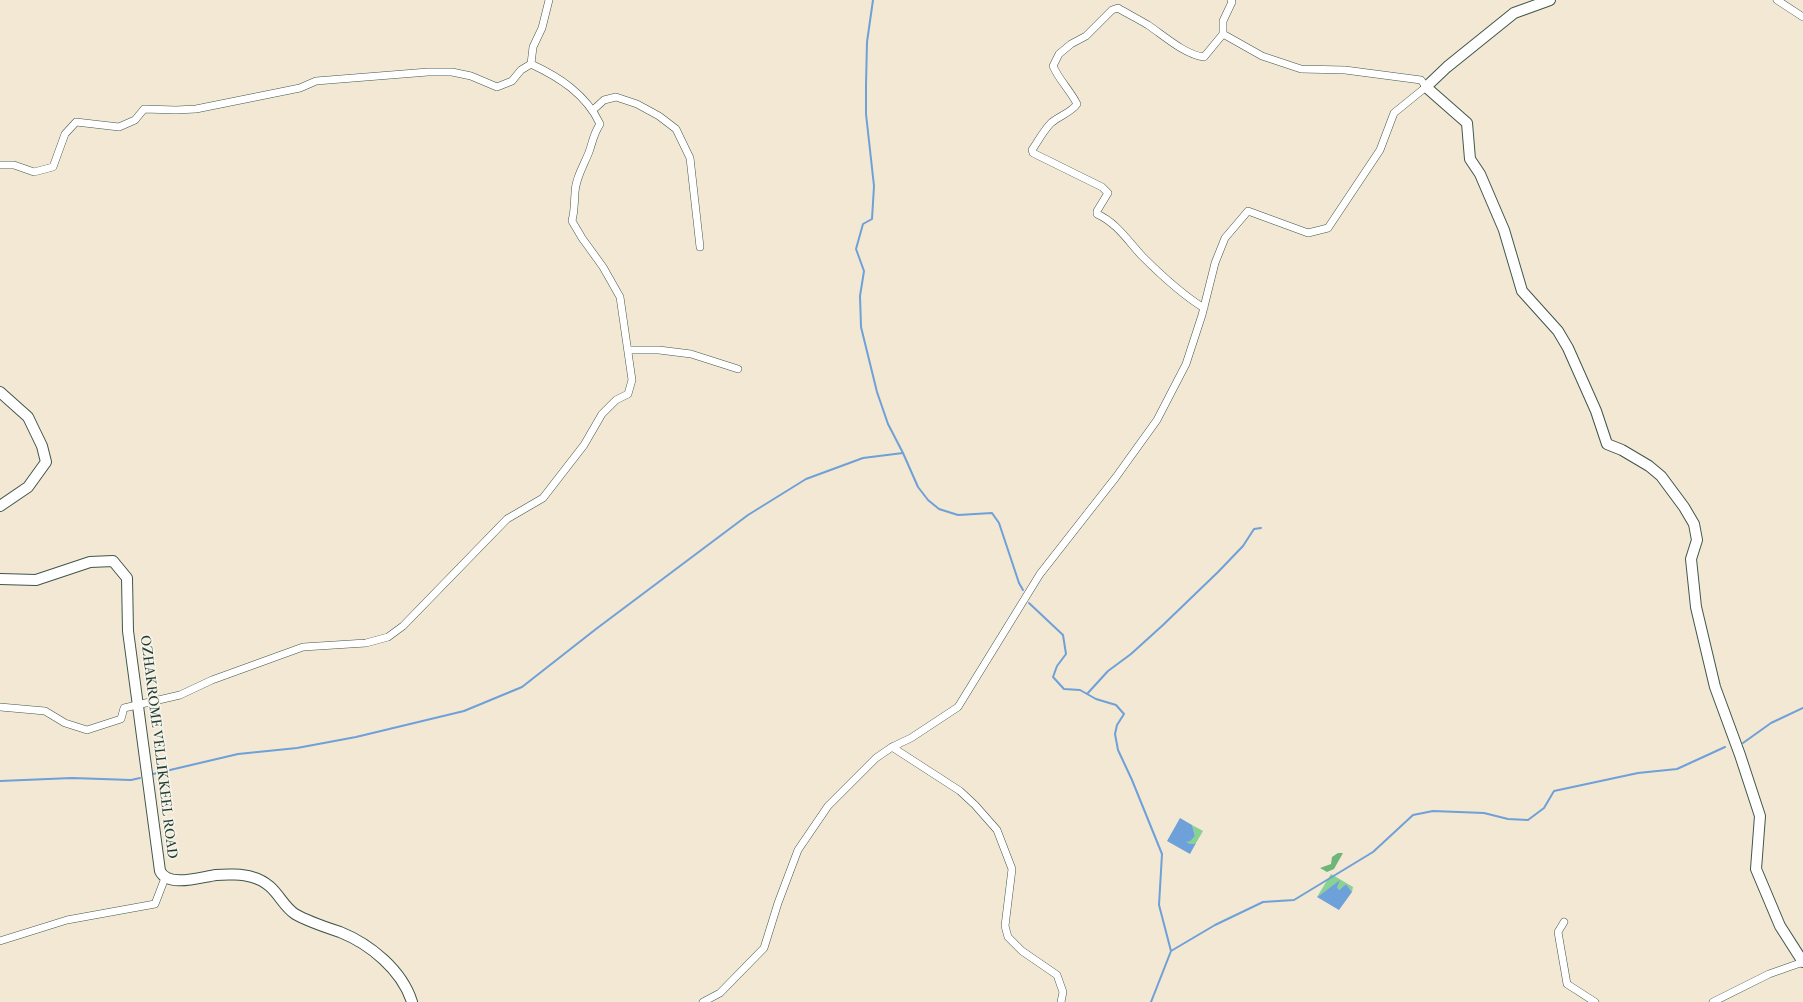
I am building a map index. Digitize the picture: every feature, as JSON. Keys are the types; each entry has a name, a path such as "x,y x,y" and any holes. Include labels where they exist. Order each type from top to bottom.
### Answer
{"main road":[{"path":"1550,0 1514,13 1447,67 1426,87 1467,123 1470,159 1480,174 1504,230 1522,291 1558,331 1568,348 1596,411 1607,444 1622,450 1655,471 1684,507 1694,524 1697,540 1691,559 1696,607 1714,687 1740,755 1760,816 1756,869 1780,926 1803,962"},
{"path":"0,392 28,417 42,446 46,462 28,487 0,506"},
{"name":"OZHAKROME VELLIKKEEL ROAD","path":"0,579 36,580 90,562 113,561 127,578 128,631 160,871 165,878 173,880 218,875 252,877 262,882 272,888 295,914 365,945 386,963 401,979 412,1002"}],"street":[{"path":"0,164 14,165 34,172 53,167 65,134 76,122 120,127 135,120 144,109 196,109 294,89 316,81 428,72 452,72 471,76 497,87 512,81 521,70 530,64 533,47 542,28 549,0"},
{"path":"1204,308 1185,296 1142,256 1120,230 1097,214 1097,211 1108,193 1102,187 1033,153 1032,150 1050,125 1062,114 1074,109 1077,104 1067,87 1057,76 1053,66 1060,54 1071,44 1086,36 1112,10 1118,8 1198,56 1204,57 1223,34 1223,21 1232,2 1231,0"},
{"path":"1777,0 1803,17"},
{"path":"703,1002 720,993 764,948 778,903 798,850 828,806 876,758 892,747 911,738 958,707 1040,574 1116,478 1156,420 1186,364 1204,308 1215,263 1225,238 1248,211 1308,232 1328,228 1380,150 1394,113 1426,87 1421,80 1381,74 1345,70 1301,69 1262,56 1223,34"},
{"path":"0,707 45,711 65,723 87,730 121,719 124,708 180,695 212,680 303,647 366,643 388,637 403,626 507,519 543,498 584,445 602,414 616,400 628,394 632,380 620,297 603,267 582,238 572,221 576,207 574,192 577,179 589,150 593,134 600,124 593,110 584,98 554,75 530,64"},
{"path":"593,110 604,100 616,97 636,104 659,116 676,129 690,158 700,247"},
{"path":"628,350 659,350 691,354 738,369"},
{"path":"892,747 960,791 975,805 997,830 1012,869 1005,926 1008,937 1022,951 1057,975 1063,992 1061,1002"},
{"path":"0,941 67,920 155,904 165,878"},
{"path":"1564,922 1558,932 1567,984 1595,1002"},
{"path":"1713,1002 1769,974 1803,962"}],"green space":[{"path":"1192,825 1203,831 1196,843 1191,844 1185,842 1195,836"},
{"path":"1338,853 1343,853 1334,869 1327,872 1320,868 1331,864 1332,857"},
{"path":"1331,874 1353,887 1352,892 1346,884 1339,890 1336,886 1339,881 1317,897"}],"water":[{"path":"1180,818 1192,825 1195,836 1190,841 1186,842 1191,844 1196,843 1190,854 1167,841"},
{"path":"1340,880 1337,887 1339,890 1346,884 1352,892 1339,910 1317,897"}],"waterway":[{"path":"873,0 867,42 866,85 866,114 874,186 872,219 863,224 856,249 864,271 860,296 861,327 877,392 888,424 918,487 928,500 939,509 958,515 992,513 999,523 1019,583 1023,590"},
{"path":"153,774 238,754 297,748 356,737 464,711 522,687 596,629 748,515 806,479 863,458 903,453"},
{"path":"1087,694 1108,671 1131,654 1218,572 1243,546 1254,529 1261,528"},
{"path":"1029,603 1063,635 1066,654 1057,666 1053,677 1064,689 1080,690 1096,699 1116,705 1124,714 1117,725 1115,734 1118,750 1132,780 1162,854 1159,905 1171,951 1151,1002"},
{"path":"1743,743 1771,723 1803,708"},
{"path":"1171,951 1215,925 1263,902 1294,900 1373,852 1413,815 1433,811 1484,813 1508,819 1528,820 1544,808 1554,791 1638,773 1677,769 1725,747"},
{"path":"0,781 72,778 131,780 140,778"}]}
